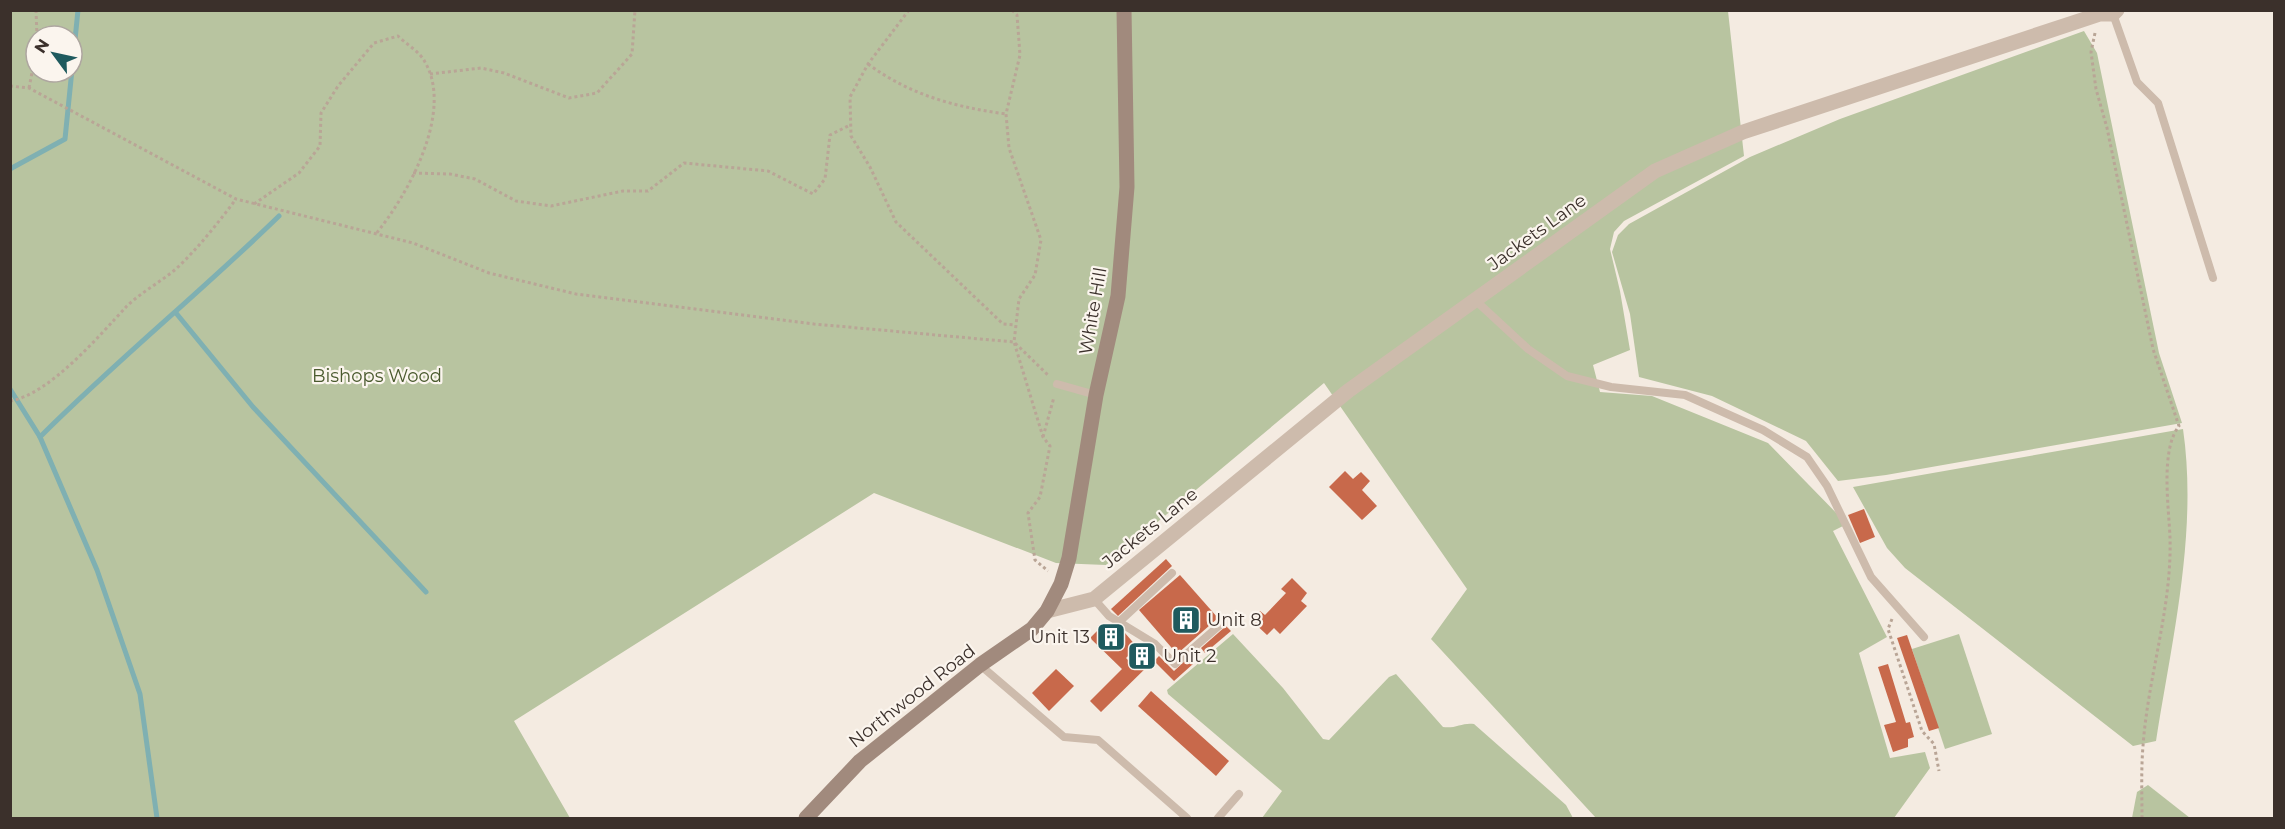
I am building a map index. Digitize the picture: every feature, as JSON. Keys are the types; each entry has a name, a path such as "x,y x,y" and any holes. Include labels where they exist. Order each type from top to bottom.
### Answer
{"street":[{"name":"White Hill","path":"1047,610 1063,578 1069,558 1096,395 1118,296 1127,187 1124,10"},
{"name":"Jackets Lane","path":"1047,610 1094,599 1348,391 1655,171 1743,132 2110,13"},
{"name":"Northwood Road","path":"806,819 860,761 980,665 1032,629 1047,610"}],"lane":[{"path":"2110,13 2138,82 2158,103 2213,278"},
{"path":"1475,300 1528,349 1567,376 1611,387 1685,395 1763,430 1807,457 1827,486 1870,577 1924,637"},
{"path":"1057,384 1096,395"},
{"path":"1119,622 1172,573"},
{"path":"1094,599 1109,616 1155,644 1175,664 1221,624"},
{"path":"980,665 1064,737 1098,740 1187,819"},
{"path":"1218,819 1239,794"}],"path":[{"path":"430,74 481,68 504,73 569,98 597,93 632,54 635,10"},
{"path":"909,10 868,64 850,97 850,136 870,167 896,222 1003,324 1014,326"},
{"path":"1012,10 1017,15 1020,55 1006,114 1009,148 1041,240 1035,274 1018,299 1014,342 1043,437 1050,446 1049,462 1040,497 1028,513 1028,521 1035,560 1051,574 1063,578"},
{"path":"2110,13 2091,52 2096,89 2107,128 2151,339 2179,426 2173,434 2168,459 2170,545 2159,652 2143,744 2142,819"},
{"path":"254,204 299,173 320,146 321,113 338,86 374,44 398,36 425,60 436,89 431,133 391,216 375,235"},
{"path":"868,64 906,88 937,101 957,107 1006,114"},
{"path":"29,88 30,84"},
{"path":"10,86 29,88 236,199 413,243 489,273 576,294 814,324 1014,342 1057,384 1043,437"},
{"path":"413,173 450,174 475,179 516,201 550,206 623,191 648,191 684,163 768,171 813,194 825,179 830,135 850,124"},
{"path":"10,401 42,387 97,341 128,306 176,268 218,224 236,199"},
{"path":"1896,606 1888,629 1922,730 1934,744 1939,771"}],"green space":[{"name":"Bishops Wood","path":"10,11 1728,11 1744,156 1624,221 1614,232 1610,249 1630,350 1593,365 1600,392 1652,396 1768,443 1847,524 1833,531 1887,637 1859,653 1890,758 1925,752 1930,768 1894,818 1596,818 1431,639 1467,589 1324,383 1106,565 1056,563 874,493 514,721 570,818 11,818"},
{"path":"2084,31 2097,53 2159,353 2182,423 1886,475 1838,481 1806,441 1712,396 1639,377 1630,314 1612,252 1618,235 1629,224 1750,157 1840,119"},
{"path":"2183,429 2187,468 2187,507 2176,625 2156,741 2133,746 1905,568 1887,548 1853,487"},
{"path":"1233,634 1283,688 1323,739 1329,740 1389,677 1396,674 1443,727 1474,724 1566,805 1573,818 1262,818 1282,791 1168,694 1167,690"},
{"path":"1959,634 1992,734 1945,749 1912,649"},
{"path":"2148,785 2190,818 2132,818 2137,792"}],"building":[{"path":"1345,471 1353,479 1361,472 1370,481 1362,490 1377,506 1362,520 1329,487"},
{"path":"1864,509 1875,537 1860,543 1848,515"},
{"path":"1166,559 1172,566 1118,616 1111,609"},
{"path":"1180,575 1218,618 1177,654 1139,610"},
{"path":"1292,578 1307,593 1301,601 1307,606 1280,634 1274,628 1267,635 1251,620 1260,611 1265,615 1286,593 1281,589"},
{"path":"1104,624 1124,643 1121,637 1125,633 1137,647 1126,658 1130,662 1142,650 1153,661 1101,712 1090,701 1122,669 1090,638"},
{"path":"1226,626 1231,631 1205,653 1201,648"},
{"path":"1907,635 1939,728 1929,731 1897,638"},
{"path":"1159,656 1174,671 1187,659 1193,664 1174,681 1154,661"},
{"path":"1888,664 1906,723 1910,722 1914,737 1908,739 1908,747 1893,752 1884,725 1896,722 1878,667"},
{"path":"1056,669 1074,686 1049,711 1032,693"},
{"path":"1151,691 1229,761 1216,776 1138,706"}],"waterway":[{"path":"10,169 65,139 78,10"},
{"path":"40,437 279,216"},
{"path":"176,313 253,407 426,592"},
{"path":"10,389 40,437 97,570 140,694 157,818"}],"place":[{"name":"Unit 8","path":"1186,620"},
{"name":"Unit 13","path":"1111,637"},
{"name":"Unit 2","path":"1142,656"}]}
